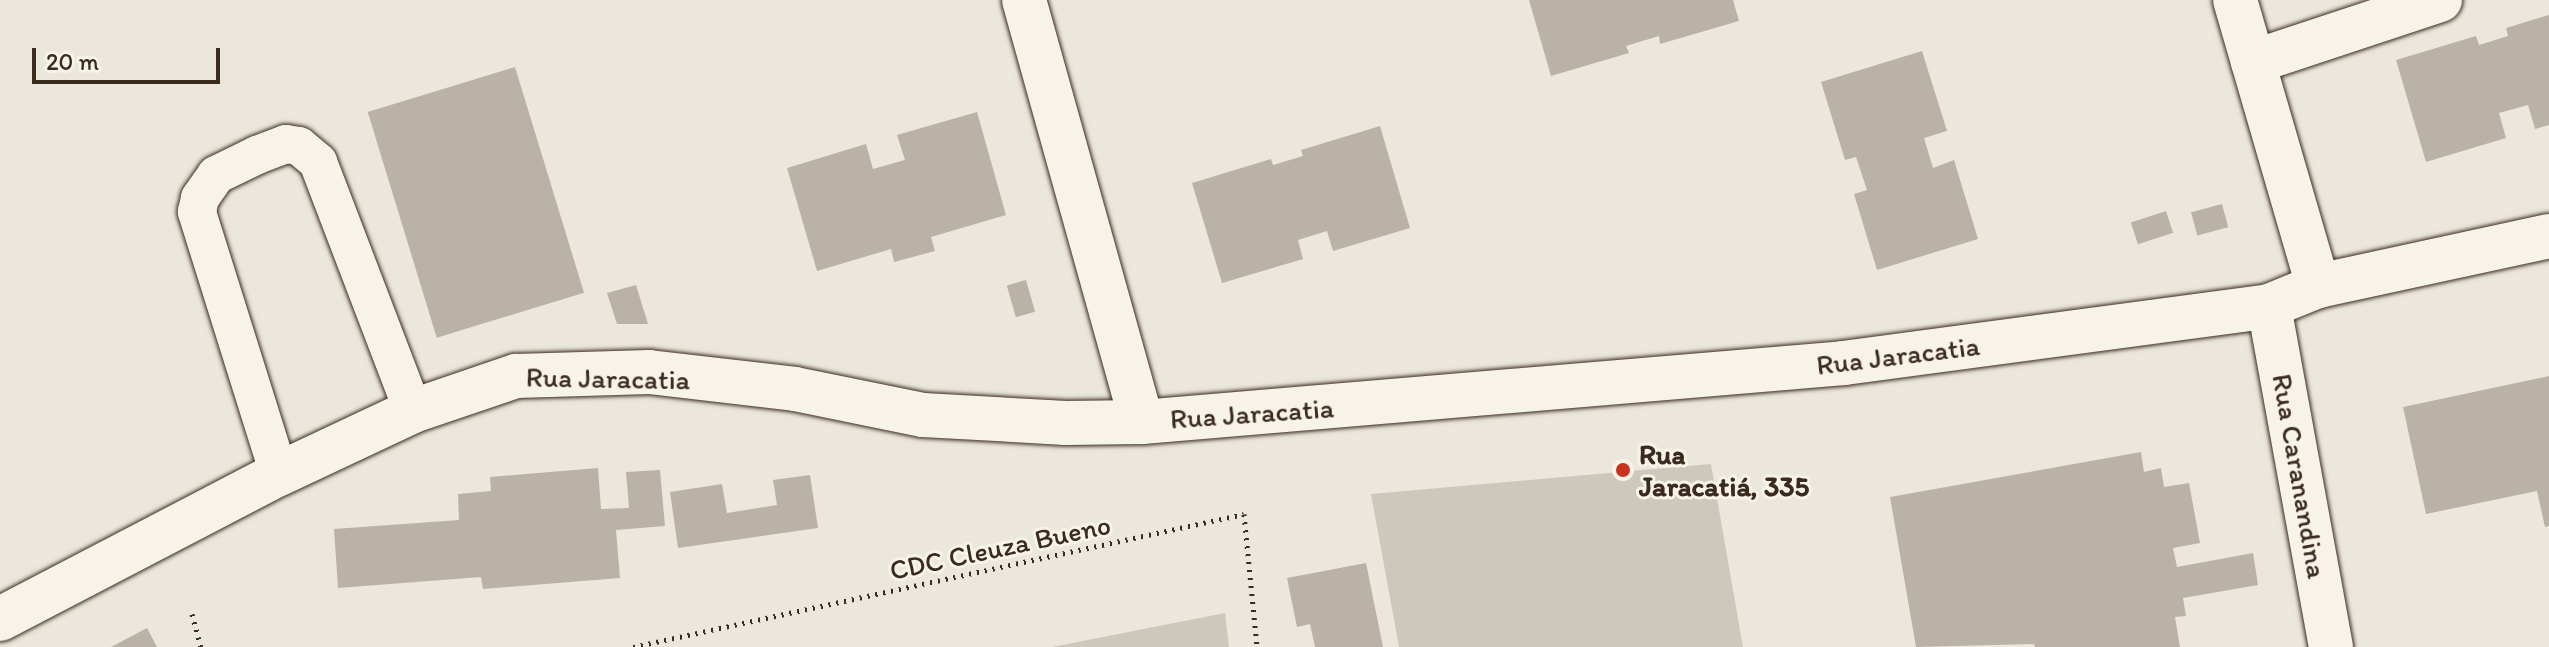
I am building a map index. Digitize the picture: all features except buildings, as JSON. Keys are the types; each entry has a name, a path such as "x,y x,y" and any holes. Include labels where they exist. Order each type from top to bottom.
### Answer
{"street":[{"path":"1024,0 1142,422"},
{"path":"2235,0 2318,286"},
{"path":"2253,62 2440,0"},
{"name":"Rua Jaracatia","path":"0,619 279,474 413,411 516,376 649,372 795,389 923,415 1066,423 1142,422 1844,363 2269,306 2318,286 2549,236"},
{"name":"Rua Caranandina","path":"2269,306 2331,647"}],"lane":[{"path":"279,474 197,212 200,198 216,175 257,155 286,144 299,146 318,162 413,411"}],"path":[{"name":"CDC Cleuza Bueno","path":"633,647 1244,514 1257,647"},
{"path":"192,614 201,647"}],"shaded area":[{"path":"1711,464 1743,647 1399,647 1371,494"},
{"path":"1225,613 1229,647 1052,647"}],"place":[{"name":"Rua Jaracatiá, 335","path":"1623,470"}]}
